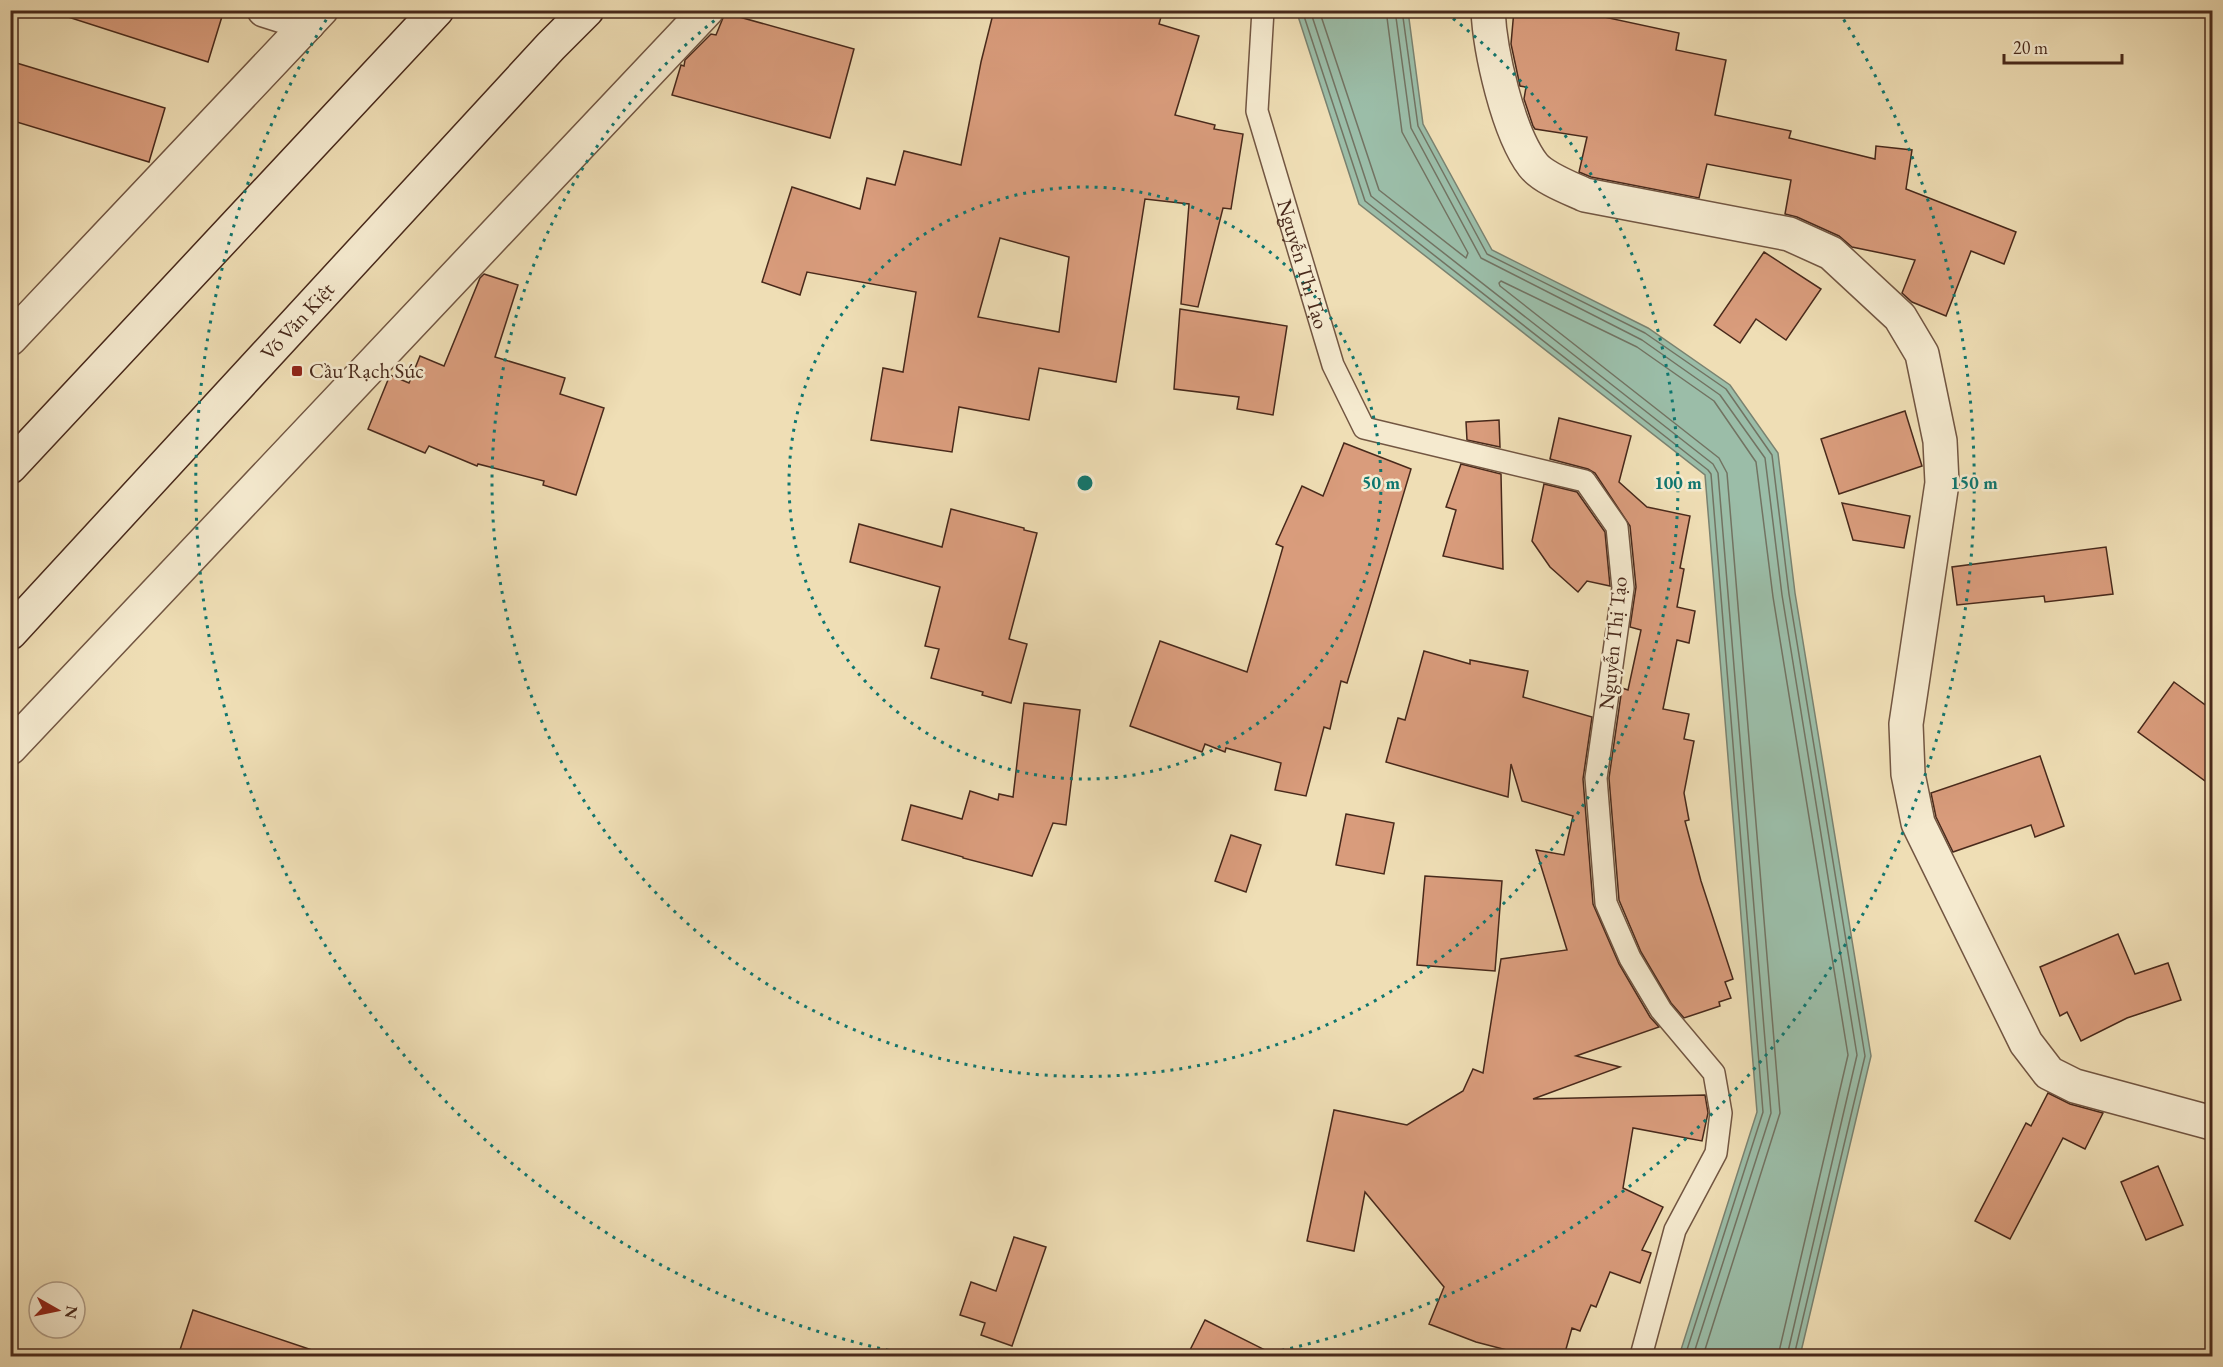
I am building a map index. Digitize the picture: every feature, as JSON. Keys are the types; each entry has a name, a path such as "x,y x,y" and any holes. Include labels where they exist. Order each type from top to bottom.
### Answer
{"street":[{"path":"264,10 315,17"},
{"path":"10,467 437,10"},
{"name":"Võ Văn Kiệt","path":"10,633 587,10"},
{"path":"10,748 707,10"},
{"path":"1488,10 1489,38 1513,130 1534,167 1558,183 1585,195 1789,234 1831,253 1900,317 1922,354 1941,452 1942,483 1906,724 1908,774 1918,823 2026,1042 2049,1073 2074,1086 2212,1123"},
{"path":"10,339 315,17"}],"lane":[{"name":"Nguyễn Thị Tạo","path":"1263,10 1257,111 1333,365 1364,428 1585,482 1617,527 1623,588 1596,778 1606,903 1630,958 1661,1010 1714,1073 1721,1113 1716,1153 1675,1230 1641,1356"}],"water":[{"path":"1296,10 1408,11 1423,124 1492,250 1648,328 1730,385 1778,453 1795,593 1871,1056 1800,1356 1679,1356 1757,1112 1705,475 1359,204"}],"building":[{"path":"69,10 224,10 208,62 68,17"},
{"path":"994,10 1163,10 1159,24 1199,36 1175,115 1215,125 1214,129 1243,134 1231,209 1223,208 1198,307 1181,304 1189,204 1145,199 1116,382 1039,368 1029,420 959,407 952,452 871,440 883,368 903,372 916,292 807,272 800,295 762,282 792,187 860,209 867,178 895,185 904,151 961,165 981,62","holes":["1000,238 1069,257 1059,332 978,317"]},
{"path":"1514,10 1591,10 1590,14 1679,33 1676,50 1726,60 1715,115 1791,131 1789,138 1875,159 1876,146 1912,150 1906,189 2016,232 2004,264 1971,251 1946,316 1912,302 1902,293 1915,260 1852,247 1839,236 1785,214 1791,180 1707,164 1699,198 1591,177 1579,172 1587,137 1535,129 1533,126 1524,99 1526,87 1520,86 1511,44"},
{"path":"725,13 854,49 830,138 672,95 681,65 684,66 685,60 711,34 716,35"},
{"path":"10,61 165,108 149,162 10,120"},
{"path":"1764,252 1821,289 1786,340 1756,319 1740,343 1714,325"},
{"path":"484,274 518,285 495,357 565,378 560,394 604,408 576,495 543,485 544,481 478,464 477,466 429,446 425,453 368,429 390,375 409,383 420,356 444,366 480,278"},
{"path":"1180,309 1287,326 1273,415 1237,409 1239,397 1174,389"},
{"path":"1905,411 1922,466 1839,494 1821,439"},
{"path":"1559,418 1631,436 1619,482 1647,507 1690,516 1680,568 1684,569 1677,607 1695,611 1689,643 1677,640 1663,709 1689,714 1684,739 1694,741 1684,793 1689,820 1685,821 1701,881 1733,979 1725,982 1731,998 1719,1002 1720,1006 1684,1018 1671,1003 1641,952 1619,900 1609,778 1622,688 1628,690 1641,630 1630,627 1636,587 1630,526 1595,473 1550,459"},
{"path":"1499,420 1500,447 1467,440 1466,422"},
{"path":"1344,443 1411,469 1347,683 1341,681 1330,729 1324,727 1306,796 1275,790 1281,763 1226,748 1225,752 1205,744 1202,752 1130,726 1160,641 1247,672 1283,547 1276,544 1302,486 1323,496"},
{"path":"1461,464 1501,474 1503,569 1443,556 1456,510 1446,507"},
{"path":"1544,484 1577,492 1605,532 1610,586 1587,581 1578,592 1550,567 1532,541"},
{"path":"1842,503 1910,516 1904,548 1853,540"},
{"path":"951,509 1037,533 1009,639 1027,644 1011,703 982,695 983,692 931,678 939,649 925,646 940,587 850,562 859,524 942,547"},
{"path":"2106,547 2113,594 2045,602 2044,596 1957,605 1952,567"},
{"path":"1424,651 1470,664 1470,660 1528,671 1523,697 1592,717 1583,779 1593,904 1619,964 1650,1017 1659,1027 1576,1056 1620,1067 1533,1099 1705,1095 1708,1113 1702,1141 1633,1128 1623,1188 1663,1207 1642,1250 1651,1253 1640,1283 1610,1272 1596,1307 1591,1305 1580,1331 1572,1328 1564,1356 1530,1356 1476,1342 1429,1324 1444,1287 1365,1192 1354,1251 1307,1241 1334,1110 1407,1125 1463,1091 1473,1069 1483,1073 1501,959 1567,950 1536,850 1564,855 1573,816 1522,801 1511,764 1508,797 1386,762 1398,718 1405,720"},
{"path":"2174,682 2212,710 2212,786 2138,732"},
{"path":"1024,703 1080,710 1066,825 1053,823 1032,876 902,840 911,805 962,819 970,791 998,800 999,794 1013,797"},
{"path":"2040,756 2064,826 2035,837 2031,825 1953,852 1936,817 1931,793"},
{"path":"1346,814 1394,823 1384,874 1336,865"},
{"path":"1231,835 1261,845 1246,892 1215,881"},
{"path":"1425,876 1502,881 1495,971 1417,965"},
{"path":"2118,934 2135,974 2168,963 2181,1000 2127,1018 2081,1041 2067,1012 2060,1016 2040,967"},
{"path":"2048,1093 2070,1104 2103,1113 2085,1149 2063,1138 2010,1239 1975,1221 2026,1123 2031,1126"},
{"path":"2158,1166 2183,1225 2146,1240 2121,1182"},
{"path":"1014,1237 1046,1247 1012,1346 981,1335 985,1323 960,1315 971,1282 996,1291"},
{"path":"193,1310 315,1351 314,1356 178,1356"},
{"path":"1205,1320 1277,1356 1187,1356"}],"place":[{"name":"Cầu Rạch Súc","path":"297,371"}]}
